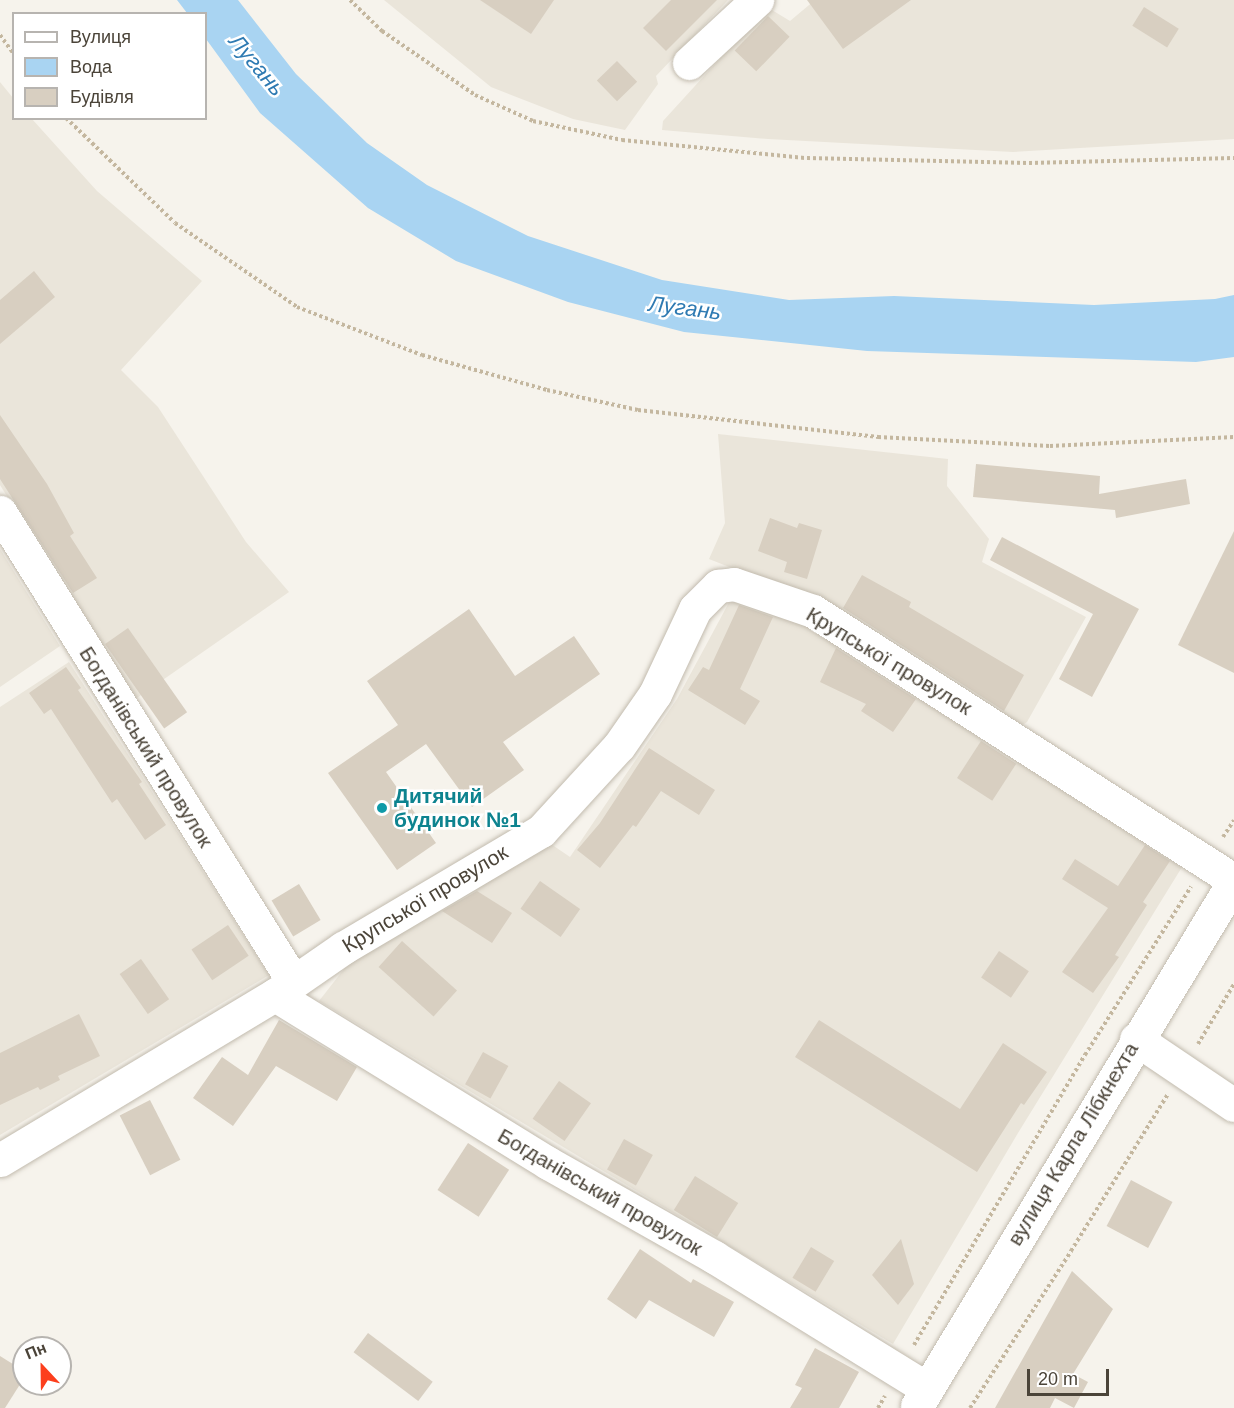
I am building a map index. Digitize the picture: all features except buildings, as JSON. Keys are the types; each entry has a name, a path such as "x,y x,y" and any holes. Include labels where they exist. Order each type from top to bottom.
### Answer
{"street":[{"path":"689,63 757,0"},
{"name":"Богданівський провулок","path":"0,512 284,988 548,1163 714,1257 898,1372 921,1398"},
{"name":"Крупської провулок","path":"0,1160 284,988 343,948 540,831 619,746 655,694 695,609 718,586 734,584 813,611 1208,861 1234,880"},
{"name":"вулиця Карла Лібкнехта","path":"921,1398 1234,880"},
{"path":"1136,1039 1234,1105"}],"path":[{"path":"350,0 382,31 475,95 533,121 622,140 807,158 1029,163 1234,158"},
{"path":"0,35 12,51"},
{"path":"68,120 175,223 297,306 422,355 547,390 638,410 878,437 1050,446 1234,437"},
{"path":"878,1408 1085,1054 1234,820"},
{"path":"970,1408 1071,1251 1234,984"}],"shaded area":[{"path":"384,0 728,0 656,76 658,84 625,130 573,119 491,87"},
{"path":"815,0 1234,0 1234,139 1013,152 768,139 662,130 663,121 767,7 790,21"},
{"path":"0,82 12,97 12,120 33,120 97,191 202,281 121,370 158,407 246,542 289,592 134,700 0,485"},
{"path":"718,434 948,459 947,486 989,539 982,562 1086,617 1027,722 1019,727 772,584 709,559 725,523"},
{"path":"0,549 60,646 0,687"},
{"path":"733,595 828,632 1187,859 1018,1133 893,1344 319,1001 344,969 370,945 548,842 570,857 677,699"},
{"path":"69,662 269,975 0,1135 0,707"}],"water":[{"name":"Лугань","path":"177,0 238,0 296,74 367,143 427,185 528,236 662,280 789,300 894,296 1094,305 1215,299 1234,295 1234,357 1196,362 867,351 684,332 568,302 456,261 368,208 260,113 207,40 207,12 186,12"}],"place":[{"name":"Дитячий будинок №1","path":"382,808"}]}
